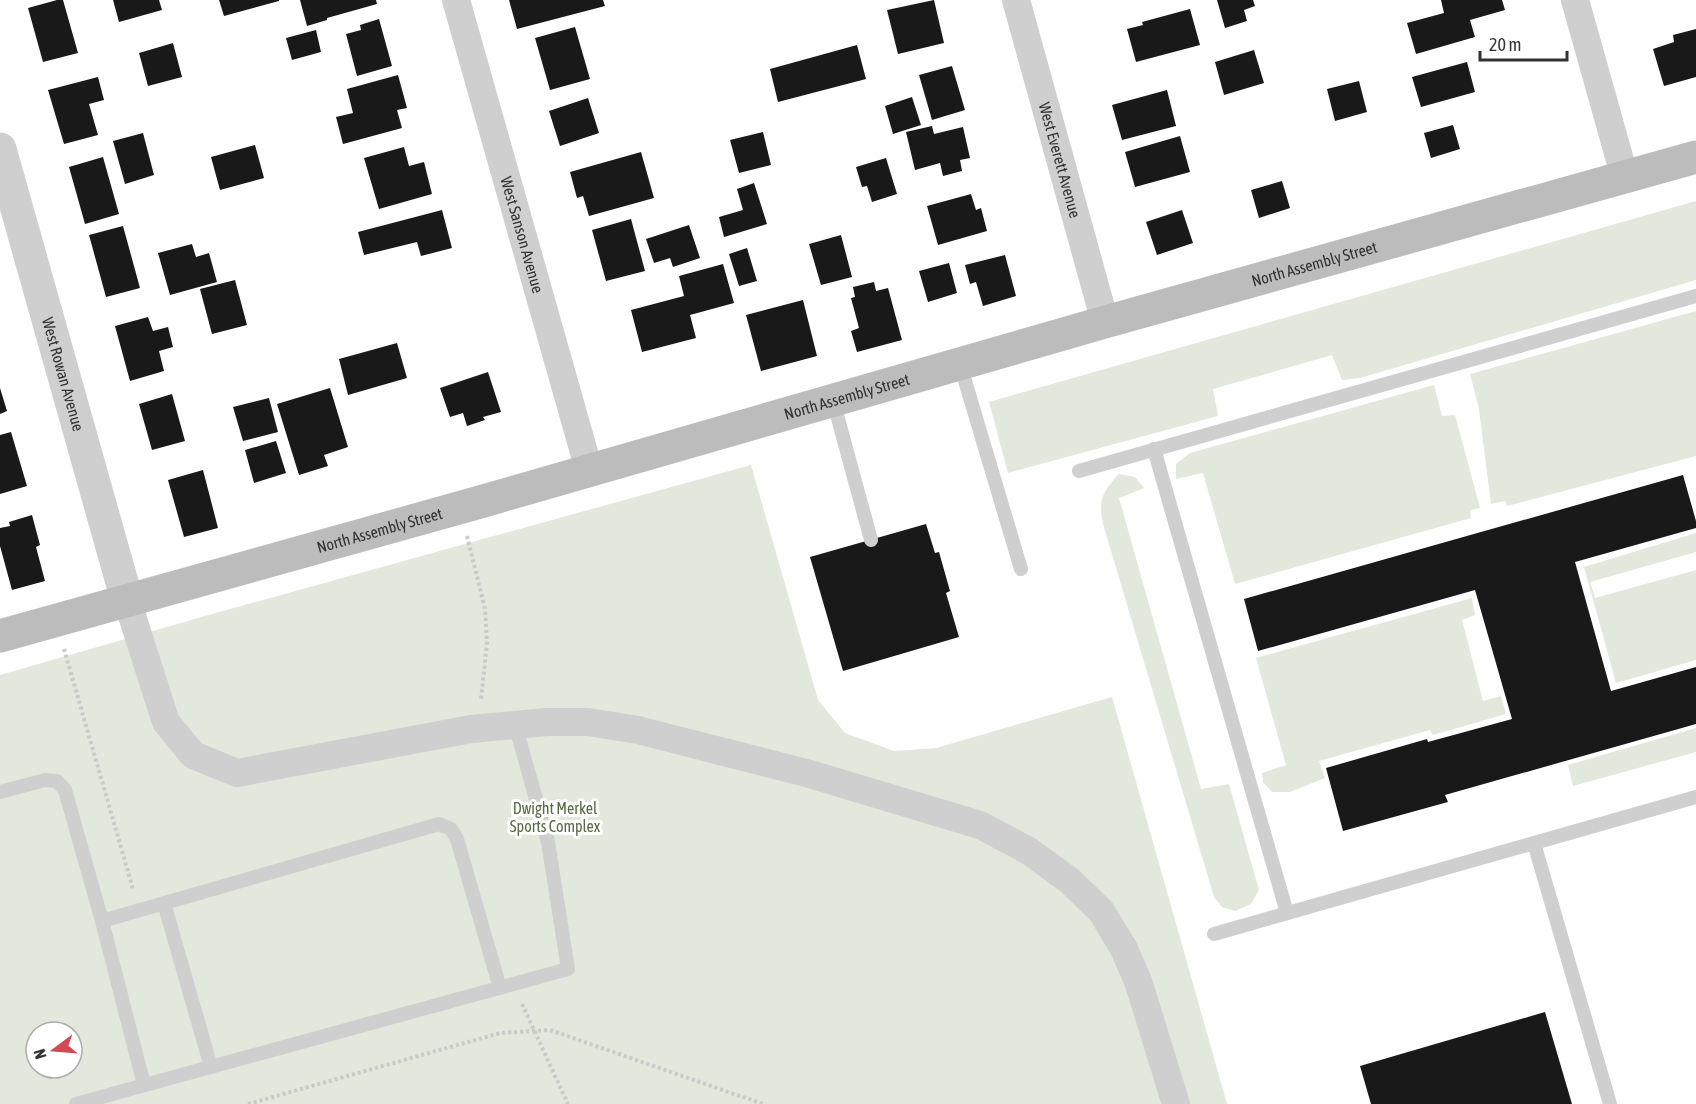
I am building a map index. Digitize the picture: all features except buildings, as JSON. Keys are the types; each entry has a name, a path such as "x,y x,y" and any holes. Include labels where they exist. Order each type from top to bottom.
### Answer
{"main road":[{"name":"North Assembly Street","path":"0,636 1105,322 1696,157"}],"street":[{"name":"West Sanson Avenue","path":"456,0 588,470"},
{"name":"West Everett Avenue","path":"1016,0 1105,322"},
{"path":"1575,0 1625,178"},
{"name":"West Rowan Avenue","path":"0,149 127,600"},
{"path":"127,600 166,722 193,755 237,772 485,728 514,724 588,722 638,730 810,774 980,825 1029,851 1070,881 1101,911 1123,947 1138,981 1176,1104"}],"lane":[{"path":"1079,471 1696,296"},
{"path":"960,364 1021,569"},
{"path":"832,400 871,540"},
{"path":"1154,449 1287,913"},
{"path":"76,1104 568,969 549,842 514,724"},
{"path":"0,792 45,780 57,781 64,790 102,921 144,1085"},
{"path":"1214,934 1696,797"},
{"path":"102,921 439,824 451,829 457,839 506,986"},
{"path":"1534,843 1610,1104"},
{"path":"164,903 211,1067"}],"path":[{"path":"460,507 485,609 487,643 480,695 485,728"},
{"path":"56,620 139,910"},
{"path":"506,986 534,1030 568,1104"},
{"path":"248,1104 500,1033 550,1030 762,1104"}],"green space":[{"path":"1696,201 1696,280 1360,378 1342,380 1332,355 1213,389 1218,416 1008,473 989,402"},
{"path":"1696,311 1696,456 1507,506 1505,501 1491,504 1479,409 1470,374"},
{"path":"1434,385 1442,416 1455,415 1480,508 1470,510 1471,518 1235,584 1203,473 1176,479 1176,464 1190,453"},
{"name":"Dwight Merkel Sports Complex","path":"751,465 818,700 845,733 894,751 936,748 1112,697 1227,1104 0,1104 0,675"},
{"path":"1119,474 1135,477 1144,488 1119,498 1201,789 1229,784 1259,890 1251,904 1235,911 1222,907 1214,897 1103,524 1101,508 1103,496"},
{"path":"1696,533 1696,552 1590,582 1595,598 1696,570 1696,660 1616,683 1584,567"},
{"path":"1472,598 1475,615 1462,620 1483,701 1501,696 1506,714 1433,735 1430,730 1319,761 1325,778 1290,792 1272,792 1263,782 1262,773 1286,765 1256,658"},
{"path":"1696,728 1696,752 1573,786 1568,765"}]}
